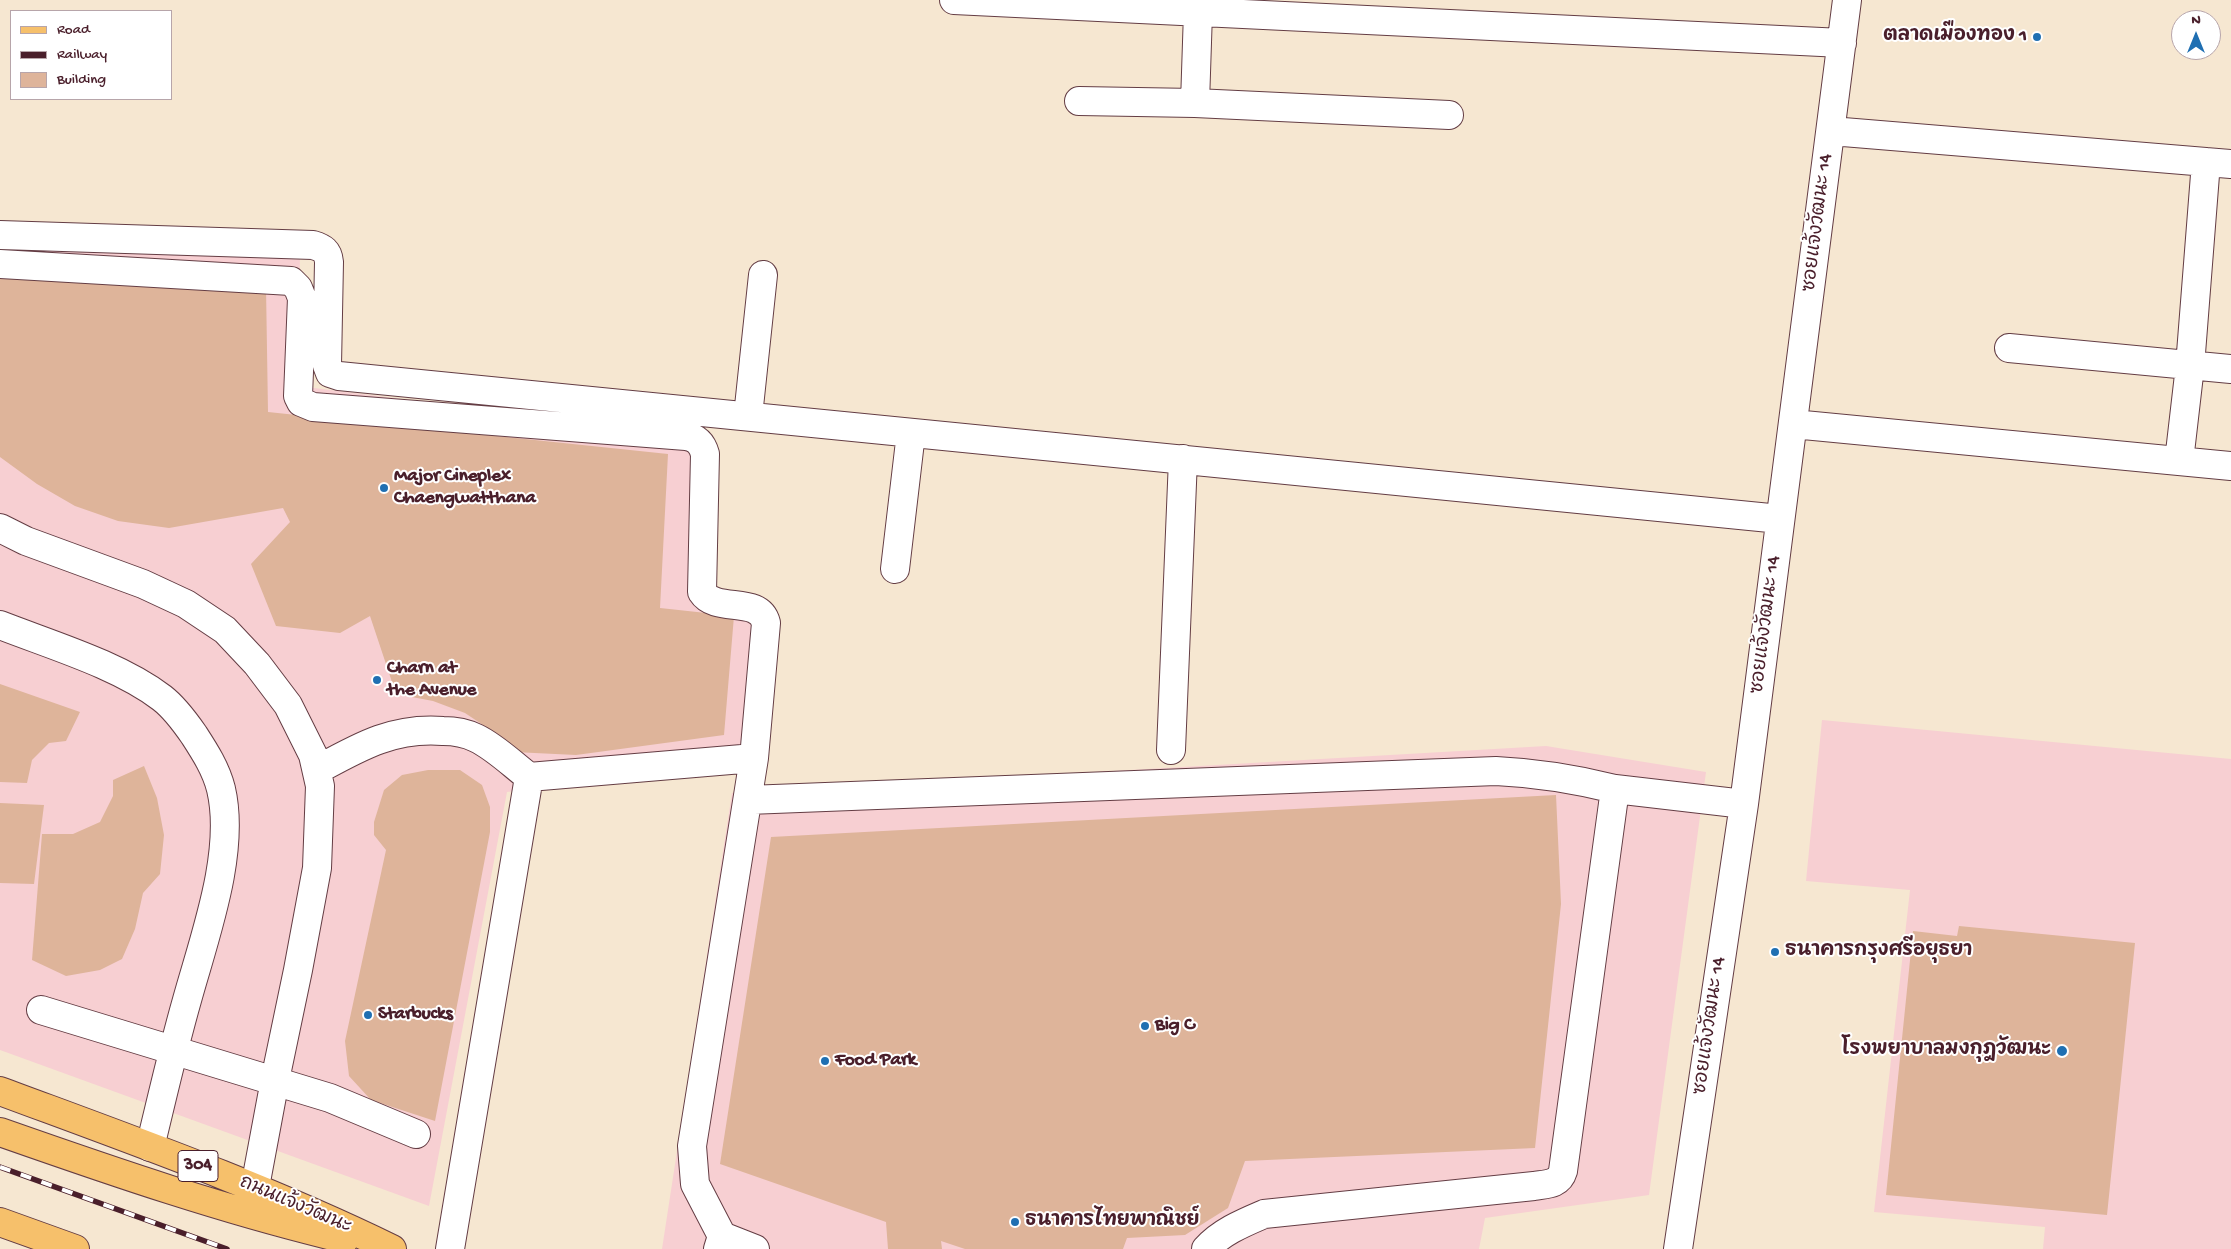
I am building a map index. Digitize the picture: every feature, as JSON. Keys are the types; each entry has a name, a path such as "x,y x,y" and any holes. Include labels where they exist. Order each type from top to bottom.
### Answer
{"main road":[{"name":"ถนนแจ้งวัฒนะ","path":"0,1091 255,1188 324,1216 392,1249"},
{"name":"ถนนแจ้งวัฒนะ","path":"0,1132 147,1184 214,1205 387,1249"},
{"path":"0,1222 76,1249"}],"street":[{"path":"954,0 1150,5 1198,12 1842,43"},
{"name":"ซอยแจ้งวัฒนะ 14","path":"1678,1249 1744,804 1848,0"},
{"path":"1195,103 1198,12"},
{"path":"1079,101 1195,103 1449,115"},
{"path":"1831,131 2218,163 2179,461"},
{"path":"0,235 313,245 326,250 329,255 327,365 330,373 339,376 1780,519"},
{"path":"0,264 291,281 298,288 302,298 298,396 301,402 313,407 686,436 697,440 706,454 702,592 707,598 716,603 755,609 762,614 766,622 754,758 692,1146 695,1184 720,1243 755,1249"},
{"path":"748,416 763,275"},
{"path":"2009,348 2231,369"},
{"path":"1793,424 2231,466"},
{"path":"895,569 911,432"},
{"path":"1172,750 1183,460"},
{"path":"0,528 26,541 143,584 186,604 225,630 257,664 288,705 313,755 320,786 317,868 255,1188"},
{"path":"0,625 111,669 162,698 182,718 213,768 221,789 224,812 221,875 173,1050 150,1147"},
{"path":"317,770 382,737 404,732 431,730 457,732 476,737 529,777 754,758"},
{"path":"748,800 1496,772 1533,773 1568,777 1616,789 1744,804"},
{"path":"450,1249 529,777"},
{"path":"1206,1249 1212,1241 1238,1225 1264,1214 1552,1184 1559,1178 1563,1171 1616,789"},
{"path":"41,1010 330,1098 416,1134"}],"shaded area":[{"name":"Charn at the Avenue","path":"0,241 300,253 298,386 700,436 699,589 759,599 751,760 507,792 429,1206 0,1050"},
{"name":"โรงพยาบาลมงกุฎวัฒนะ","path":"1822,720 2231,759 2231,1249 2043,1249 2045,1227 1874,1212 1910,890 1806,881"},
{"name":"Big C","path":"1546,746 1706,772 1649,1195 1485,1218 1479,1249 662,1249 732,793"}],"building":[{"path":"0,275 266,287 268,412 668,454 660,608 734,616 724,735 576,755 514,752 495,733 465,713 433,701 396,694 370,616 340,633 276,626 251,564 290,522 283,508 169,528 118,521 75,506 37,484 0,457"},
{"path":"0,684 80,712 66,741 49,743 32,760 27,783 0,782"},
{"path":"144,766 157,798 164,835 160,874 143,893 135,929 122,959 100,970 66,976 32,960 42,834 73,834 100,822 113,796 113,780"},
{"path":"428,770 460,770 482,785 490,807 490,832 435,1121 371,1100 349,1076 345,1041 386,850 374,835 374,822 384,790 402,775"},
{"name":"Big C","path":"1556,795 1561,904 1535,1148 1245,1161 1228,1208 1185,1235 1127,1238 1123,1249 965,1249 941,1241 942,1249 888,1249 886,1222 720,1164 771,837"},
{"path":"0,803 44,805 34,884 0,883"},
{"path":"1959,926 2135,943 2107,1215 1886,1195 1913,931 1957,936"}],"railway":[{"path":"0,1167 227,1249"}],"place":[{"name":"ตลาดเมืองทอง 1","path":"2037,37"},
{"name":"Major Cineplex Chaengwatthana","path":"384,488"},
{"name":"Charn at the Avenue","path":"377,680"},
{"name":"ธนาคารกรุงศรีอยุธยา","path":"1775,952"},
{"name":"Starbucks","path":"368,1015"},
{"name":"Big C","path":"1145,1026"},
{"name":"โรงพยาบาลมงกุฎวัฒนะ","path":"2062,1051"},
{"name":"Food Park","path":"825,1061"},
{"name":"ธนาคารไทยพาณิชย์","path":"1015,1222"}]}
